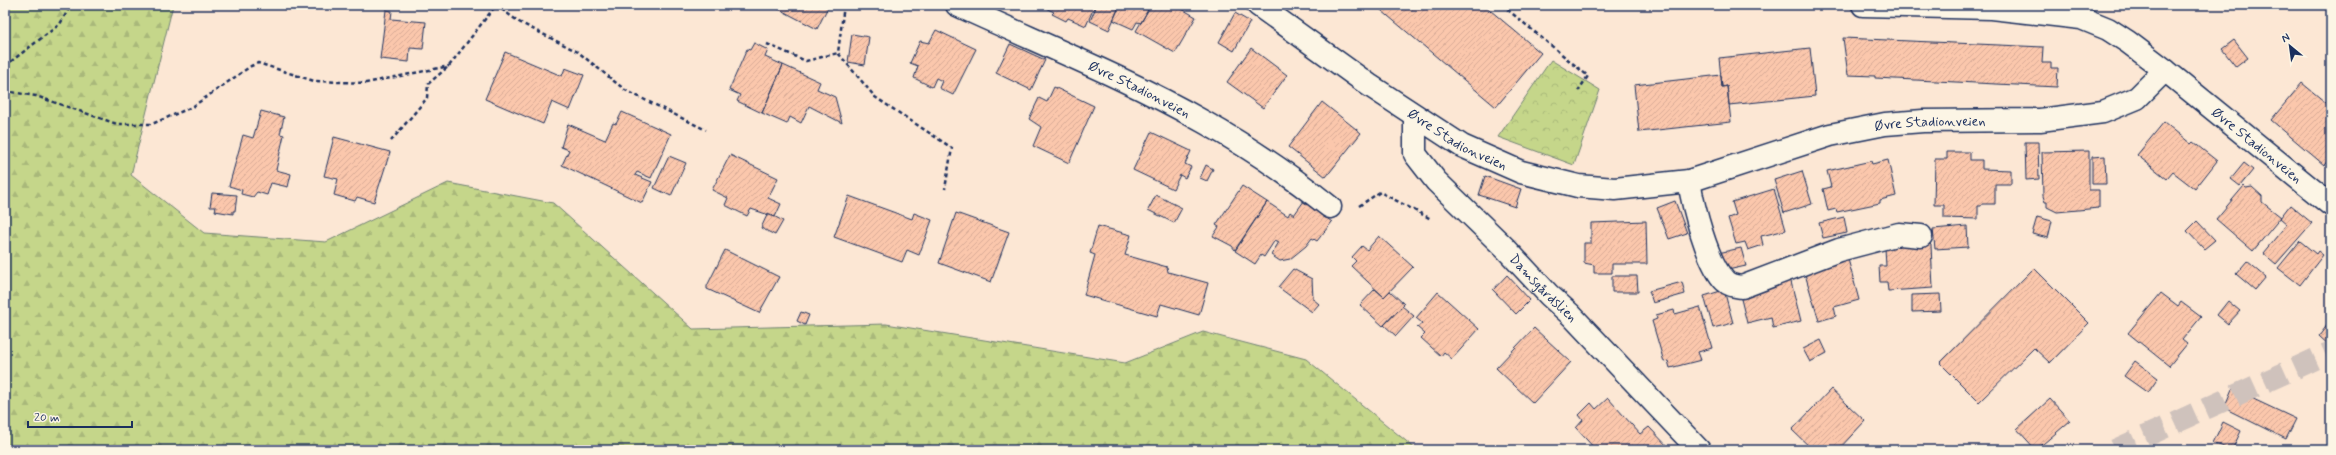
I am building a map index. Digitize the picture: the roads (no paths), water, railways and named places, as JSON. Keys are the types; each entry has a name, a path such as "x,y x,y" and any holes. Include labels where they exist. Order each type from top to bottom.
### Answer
{"street":[{"name":"Øvre Stadionveien","path":"957,5 1120,80 1204,122 1290,175 1330,207"},
{"name":"Øvre Stadionveien","path":"1258,5 1415,116 1462,146 1521,172 1578,186 1615,188 1689,181 1830,135 1885,124 1923,121 2040,120 2103,112 2137,98 2165,70"},
{"name":"Øvre Stadionveien","path":"1863,5 1991,8 2081,18 2123,39 2149,56 2331,205"},
{"name":"Damsgårdslien","path":"1415,116 1415,154 1436,181 1506,249 1549,295 1571,315 1699,450"},
{"path":"1689,181 1692,199 1714,265 1726,282 1733,286 1742,287 1839,250 1899,234 1921,236"}],"tunnel":[{"path":"2115,450 2331,352"}]}
